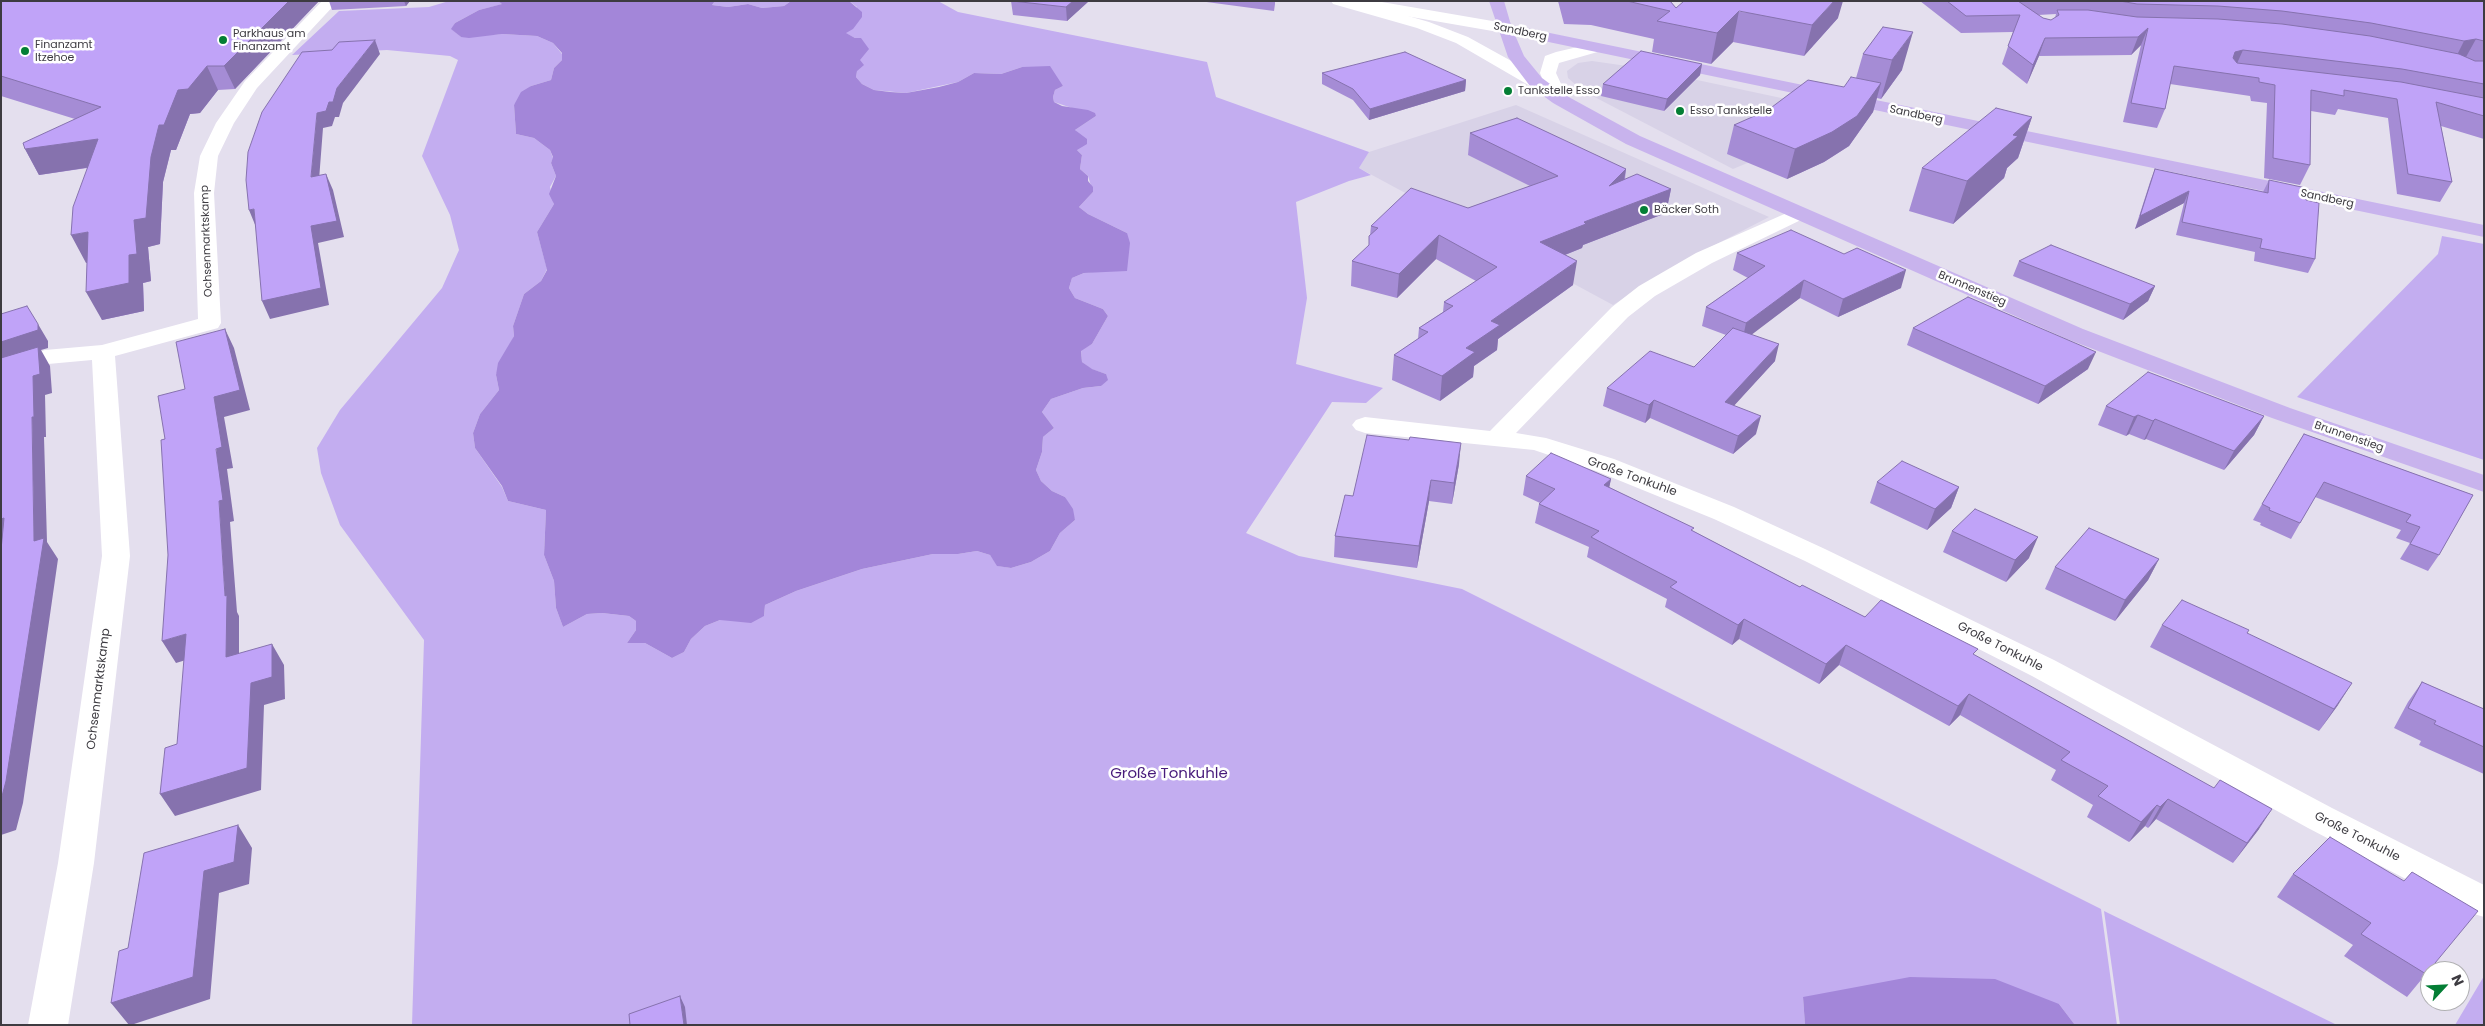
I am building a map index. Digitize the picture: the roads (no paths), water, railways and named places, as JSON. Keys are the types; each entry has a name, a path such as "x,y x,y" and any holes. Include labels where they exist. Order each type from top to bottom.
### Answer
{"main road":[{"name":"Brunnenstieg","path":"1496,1 1504,28 1516,57 1536,82 1559,99 1633,140 1798,214 2138,359 2281,413 2484,484"},
{"name":"Sandberg","path":"1504,28 2484,231"}],"street":[{"name":"Ochsenmarktskamp","path":"1,372 45,357 103,352 210,324 204,192 209,156 225,123 251,85 331,1"},
{"path":"1338,1 1423,25 1462,40 1536,82"},
{"name":"Sandberg","path":"1348,1 1504,28"},
{"path":"1559,99 1548,73 1551,60 1562,55 1595,48"},
{"path":"1496,439 1626,306 1647,291 1704,258 1798,214"},
{"name":"Ochsenmarktskamp","path":"48,1025 76,863 116,556 103,352"},
{"name":"Große Tonkuhle","path":"1365,425 1537,443 1605,465 1677,493 1806,550 2042,668 2320,818 2484,902"}],"place":[{"name":"Parkhaus am Finanzamt","path":"223,40"},
{"name":"Finanzamt Itzehoe","path":"25,51"},
{"name":"Tankstelle Esso","path":"1508,91"},
{"name":"Esso Tankstelle","path":"1680,111"},
{"name":"Bäcker Soth","path":"1644,210"}]}
